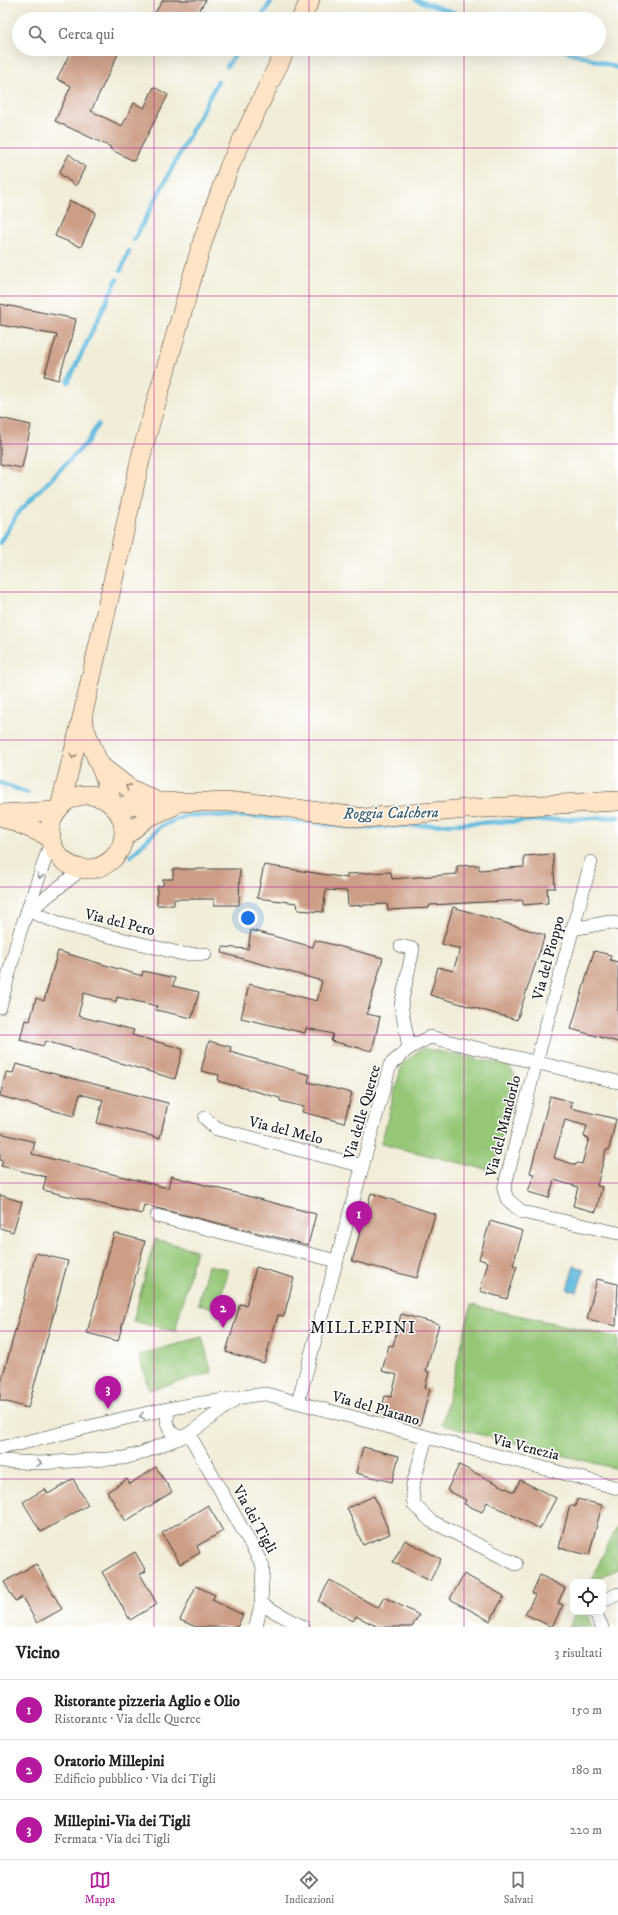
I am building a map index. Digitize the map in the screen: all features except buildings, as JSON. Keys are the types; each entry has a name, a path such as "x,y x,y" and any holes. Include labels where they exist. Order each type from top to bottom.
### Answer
{"street":[{"path":"304,12 310,0"},
{"path":"0,815 58,809 69,800 85,795 102,798 113,805 124,824 124,837 121,848 114,858 105,865 94,869 82,869 72,866 62,860 56,852 51,840 50,829 53,817 58,809 82,718 143,448 203,240 230,165 283,56"},
{"path":"82,718 90,744 102,767 113,805"},
{"path":"102,767 129,788 158,802"},
{"path":"113,805 158,802 245,802 365,818 467,809 618,801"},
{"path":"124,837 148,817 182,803"},
{"path":"0,815 51,840"},
{"path":"0,1007 19,935 29,910 51,840"},
{"name":"Via del Pioppo","path":"536,1062 591,862"},
{"path":"29,910 82,869"},
{"name":"Via del Pero","path":"29,910 64,925 183,954 205,954"},
{"path":"572,929 610,922 618,924"},
{"path":"401,946 413,949 401,1005 409,1048"},
{"name":"Via delle Querce","path":"298,1402 390,1065 409,1048 430,1037 618,1082"},
{"name":"Via del Mandorlo","path":"536,1062 504,1189 506,1199 522,1212 618,1233"},
{"name":"Via del Melo","path":"205,1118 217,1129 363,1166"},
{"path":"157,1216 337,1261"},
{"path":"0,1448 170,1409 250,1395 266,1394 298,1402"},
{"path":"0,1461 39,1463 124,1458 184,1436 203,1425 237,1398"},
{"name":"Via del Platano","path":"298,1402 426,1438 412,1488 414,1505 431,1521 516,1564"},
{"path":"194,1404 201,1410 203,1425"},
{"name":"Via dei Tigli","path":"170,1409 167,1414 168,1426 171,1432 184,1436 263,1566 261,1604 256,1627"},
{"name":"Via Venezia","path":"426,1438 618,1488"},
{"path":"606,1600 618,1594"},
{"path":"261,1604 303,1627"},
{"path":"596,1615 602,1627"}],"green space":[{"path":"422,1048 508,1065 518,1079 493,1171 381,1144 402,1064"},
{"path":"155,1239 196,1250 175,1331 133,1321"},
{"path":"208,1265 228,1269 218,1309 198,1304"},
{"path":"471,1305 618,1337 618,1469 442,1425"},
{"path":"202,1337 212,1373 149,1390 139,1355"},
{"path":"618,1524 618,1569 596,1579 591,1579"},
{"path":"575,1615 587,1615 592,1627 569,1627"}],"water":[{"path":"574,1266 584,1269 577,1292 567,1289"}],"waterway":[{"path":"264,12 272,0"},
{"path":"416,0 451,12"},
{"path":"227,66 234,56"},
{"path":"582,56 618,68"},
{"path":"134,240 218,81"},
{"path":"121,270 129,251"},
{"path":"68,382 117,279"},
{"path":"0,543 18,513 88,441 98,424"},
{"path":"0,783 28,793"},
{"name":"Roggia Calchera","path":"131,856 161,826 188,815 263,817 359,828 618,817"}],"place":[{"name":"Ristorante pizzeria Aglio e Olio","path":"359,1234"},
{"name":"Oratorio Millepini","path":"223,1328"},
{"name":"Millepini-Via dei Tigli","path":"108,1409"}],"district":[{"name":"MILLEPINI","path":"363,1327"}]}
